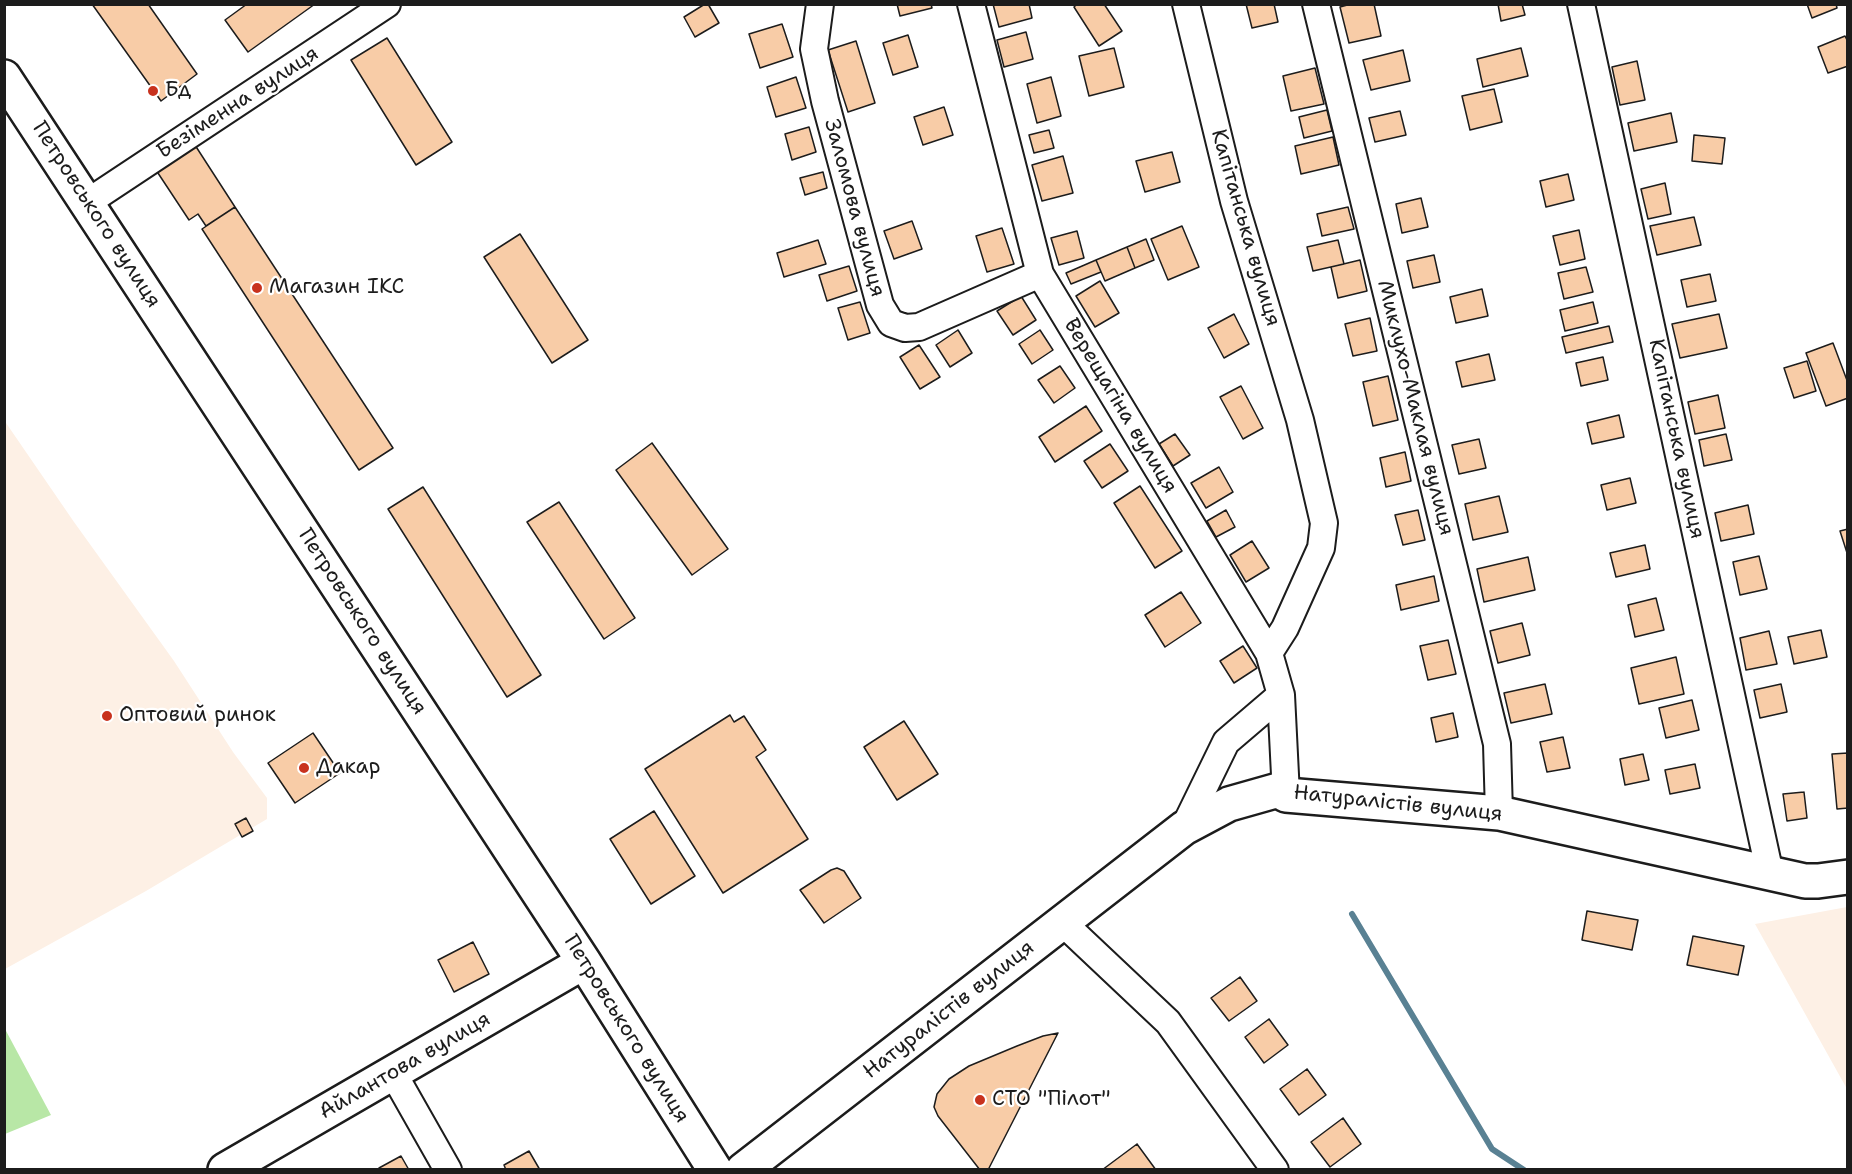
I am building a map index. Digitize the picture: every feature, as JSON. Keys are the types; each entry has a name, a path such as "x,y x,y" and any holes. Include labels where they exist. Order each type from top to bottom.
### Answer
{"street":[{"name":"Безіменна вулиця","path":"88,202 387,4"},
{"name":"Заломова вулиця","path":"820,4 814,49 825,101 880,305 891,323 905,328 919,327 1040,274"},
{"name":"Верещагіна вулиця","path":"971,4 1040,274 1269,652 1281,695 1286,795"},
{"name":"Капітанська вулиця","path":"1186,4 1234,201 1300,420 1324,523 1321,548 1284,627 1269,652"},
{"name":"Миклухо-Маклая вулиця","path":"1316,4 1497,744 1499,813"},
{"name":"Капітанська вулиця","path":"1581,4 1770,874"},
{"name":"Петровського вулиця","path":"4,77 584,962 715,1170"},
{"path":"1184,828 1226,742 1281,695"},
{"name":"Натуралістів вулиця","path":"743,1170 1184,828 1229,804 1282,789 1286,795 1499,813 1770,874 1818,881 1848,877"},
{"path":"1062,922 1168,1022 1275,1170"},
{"name":"Айлантова вулиця","path":"225,1170 584,962"},
{"path":"393,1073 448,1170"}],"shaded area":[{"name":"Оптовий ринок","path":"4,420 174,661 233,752 267,798 267,819 146,891 5,969"},
{"path":"1848,907 1847,1089 1755,924"}],"green space":[{"path":"5,1029 51,1115 4,1134"}],"building":[{"path":"92,4 148,4 197,74 161,101"},
{"path":"247,4 315,4 248,52 225,20"},
{"path":"708,4 719,23 695,37 684,17"},
{"path":"897,4 931,4 932,8 900,16"},
{"path":"993,4 1029,4 1032,18 999,27"},
{"path":"1077,4 1104,4 1122,31 1099,46 1074,7"},
{"path":"1246,4 1274,4 1278,22 1252,28"},
{"path":"1351,4 1374,4 1381,36 1349,43 1340,7"},
{"path":"1498,4 1522,4 1525,15 1501,21"},
{"path":"1807,4 1836,4 1837,8 1812,18"},
{"path":"782,24 793,57 760,68 749,34"},
{"path":"1026,32 1033,59 1004,67 997,40"},
{"path":"908,35 918,67 893,75 883,43"},
{"path":"1845,36 1848,42 1848,66 1828,73 1818,47"},
{"path":"387,38 452,142 416,165 351,60"},
{"path":"856,41 875,103 848,112 828,50"},
{"path":"1114,48 1124,87 1089,96 1079,56"},
{"path":"1521,48 1528,76 1483,87 1477,59"},
{"path":"1403,50 1410,81 1371,90 1363,60"},
{"path":"1637,61 1645,100 1620,105 1612,67"},
{"path":"1315,68 1324,104 1291,111 1283,76"},
{"path":"796,77 806,108 776,117 767,87"},
{"path":"1051,77 1061,116 1037,123 1027,84"},
{"path":"1494,89 1502,122 1470,130 1462,96"},
{"path":"944,107 953,135 923,145 914,117"},
{"path":"1327,110 1332,131 1304,138 1299,117"},
{"path":"1400,111 1406,135 1375,142 1369,118"},
{"path":"1671,113 1677,142 1634,151 1628,123"},
{"path":"809,127 816,152 792,160 785,134"},
{"path":"1049,130 1054,148 1034,153 1029,135"},
{"path":"1694,135 1725,138 1722,164 1692,161"},
{"path":"1333,137 1339,165 1301,174 1295,146"},
{"path":"193,142 235,207 206,226 198,214 189,220 154,167"},
{"path":"1172,152 1180,182 1145,192 1136,161"},
{"path":"1063,156 1073,193 1042,201 1032,165"},
{"path":"823,172 827,188 805,195 800,178"},
{"path":"1568,174 1574,200 1546,207 1540,181"},
{"path":"1665,183 1671,214 1648,219 1641,189"},
{"path":"1421,198 1428,227 1402,233 1396,204"},
{"path":"235,207 393,448 359,470 202,229"},
{"path":"1348,207 1354,229 1322,236 1317,214"},
{"path":"1694,217 1701,245 1657,255 1650,226"},
{"path":"912,221 922,249 894,259 884,231"},
{"path":"1182,226 1199,267 1168,280 1151,239"},
{"path":"1002,228 1014,264 987,272 976,236"},
{"path":"1579,230 1585,259 1560,265 1553,236"},
{"path":"1077,231 1084,258 1059,265 1051,238"},
{"path":"520,234 588,340 552,363 484,257"},
{"path":"1146,239 1154,260 1135,268 1127,247"},
{"path":"818,240 826,264 784,277 777,253"},
{"path":"1338,240 1344,264 1313,271 1307,247"},
{"path":"1127,247 1135,268 1105,281 1096,260"},
{"path":"1434,255 1440,282 1413,288 1407,261"},
{"path":"1096,260 1101,272 1071,284 1066,273"},
{"path":"1360,260 1367,291 1338,298 1331,267"},
{"path":"849,266 857,291 827,301 819,275"},
{"path":"1586,267 1593,292 1564,299 1558,273"},
{"path":"1710,274 1716,301 1687,307 1681,280"},
{"path":"1100,281 1119,313 1095,327 1076,296"},
{"path":"1482,289 1488,316 1456,323 1450,297"},
{"path":"1021,296 1036,320 1013,335 997,311"},
{"path":"860,302 870,333 848,340 838,308"},
{"path":"1593,302 1598,323 1565,331 1560,310"},
{"path":"1234,314 1249,344 1224,358 1208,328"},
{"path":"1719,314 1727,348 1680,358 1672,324"},
{"path":"1370,318 1377,351 1353,356 1345,324"},
{"path":"1609,326 1613,342 1566,353 1562,337"},
{"path":"958,330 972,353 950,367 936,345"},
{"path":"1040,330 1053,350 1032,364 1019,344"},
{"path":"1833,343 1848,383 1848,398 1826,406 1806,353"},
{"path":"919,345 940,377 920,389 900,357"},
{"path":"1489,354 1495,380 1462,387 1456,362"},
{"path":"1603,357 1608,380 1581,386 1576,363"},
{"path":"1807,361 1816,391 1794,398 1784,368"},
{"path":"1060,366 1075,388 1054,403 1038,380"},
{"path":"1388,376 1398,420 1373,426 1363,382"},
{"path":"1241,386 1263,428 1243,439 1220,397"},
{"path":"1718,395 1725,428 1695,434 1688,402"},
{"path":"1086,406 1102,431 1055,462 1039,437"},
{"path":"1619,415 1624,437 1592,444 1587,423"},
{"path":"1175,434 1190,455 1173,466 1159,444"},
{"path":"1726,434 1732,460 1704,466 1699,440"},
{"path":"1479,439 1486,468 1459,474 1452,445"},
{"path":"652,443 728,549 692,575 616,470"},
{"path":"1110,444 1128,471 1102,488 1084,461"},
{"path":"1405,452 1411,481 1386,487 1380,458"},
{"path":"1219,467 1233,492 1206,508 1191,483"},
{"path":"1630,478 1636,503 1607,510 1601,485"},
{"path":"1140,486 1182,551 1155,568 1114,503"},
{"path":"423,487 541,675 507,697 388,509"},
{"path":"1499,496 1508,532 1473,540 1465,504"},
{"path":"559,502 635,618 604,639 527,522"},
{"path":"1748,505 1754,534 1721,541 1715,513"},
{"path":"1226,510 1235,527 1216,537 1207,521"},
{"path":"1418,510 1425,540 1403,545 1395,515"},
{"path":"1848,529 1848,556 1840,531"},
{"path":"1252,541 1269,568 1246,582 1230,555"},
{"path":"1645,545 1650,569 1616,577 1610,553"},
{"path":"1759,556 1767,589 1740,595 1733,562"},
{"path":"1528,557 1535,590 1484,602 1477,569"},
{"path":"1434,576 1439,601 1401,610 1396,585"},
{"path":"1181,592 1201,623 1165,647 1145,615"},
{"path":"1656,598 1664,630 1635,637 1628,605"},
{"path":"1522,623 1530,655 1498,663 1490,631"},
{"path":"1821,630 1827,657 1794,664 1788,637"},
{"path":"1769,631 1777,664 1746,670 1740,638"},
{"path":"1448,640 1456,674 1428,680 1420,646"},
{"path":"1243,646 1257,668 1234,683 1220,661"},
{"path":"1676,657 1684,694 1639,704 1631,668"},
{"path":"1545,684 1552,714 1511,723 1504,693"},
{"path":"1781,684 1787,712 1760,718 1754,690"},
{"path":"1692,700 1699,730 1666,738 1659,708"},
{"path":"1453,713 1458,737 1436,742 1431,718"},
{"path":"730,715 734,722 744,716 766,750 756,757 808,839 723,893 645,769"},
{"path":"904,721 938,774 897,800 864,747"},
{"name":"Дакар","path":"313,733 340,773 295,803 268,763"},
{"path":"1563,737 1570,768 1547,772 1540,742"},
{"path":"1848,753 1848,808 1837,809 1832,754"},
{"path":"1643,754 1649,780 1625,785 1620,759"},
{"path":"1695,764 1700,788 1670,794 1665,770"},
{"path":"1804,792 1807,818 1787,821 1783,794"},
{"path":"654,811 695,876 651,904 610,839"},
{"path":"246,818 253,831 242,837 235,824"},
{"path":"837,868 844,871 861,898 824,923 800,890"},
{"path":"1587,911 1638,920 1632,950 1582,940"},
{"path":"1693,936 1744,946 1738,975 1687,965"},
{"path":"473,942 489,974 454,992 438,960"},
{"path":"1240,977 1257,1001 1229,1021 1211,998"},
{"path":"1269,1019 1288,1045 1264,1063 1245,1037"},
{"name":"СТО \"Пілот\"","path":"1058,1033 988,1170 980,1170 938,1116 934,1107 937,1094 949,1079 969,1066 1043,1036"},
{"path":"1307,1069 1326,1095 1299,1115 1280,1089"},
{"path":"1343,1118 1361,1144 1330,1167 1311,1142"},
{"path":"1137,1144 1156,1170 1102,1170"},
{"path":"529,1151 540,1170 506,1170 504,1165"},
{"path":"401,1156 409,1170 380,1170 379,1168"}],"waterway":[{"path":"1352,914 1492,1149 1524,1170"}],"place":[{"name":"Бд","path":"153,91"},
{"name":"Магазин ІКС","path":"257,288"},
{"name":"Оптовий ринок","path":"107,716"},
{"name":"Дакар","path":"304,768"},
{"name":"СТО \"Пілот\"","path":"980,1100"}]}
